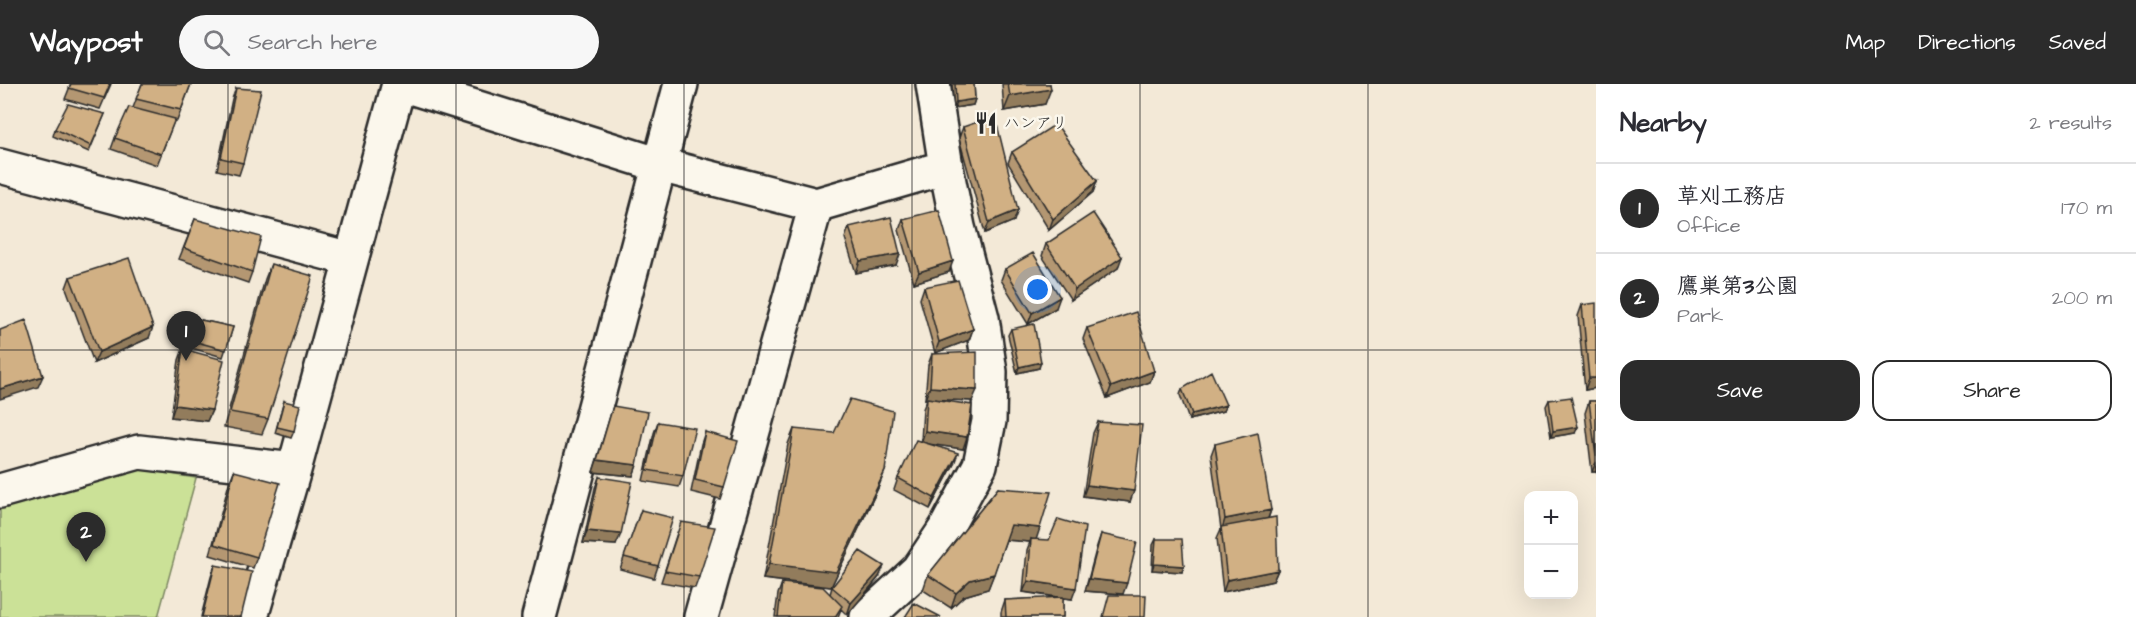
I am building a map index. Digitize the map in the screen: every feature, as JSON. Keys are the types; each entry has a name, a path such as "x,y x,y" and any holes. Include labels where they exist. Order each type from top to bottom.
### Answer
{"street":[{"path":"251,617 294,470 350,259 400,84 660,165 816,205 946,167"},
{"path":"539,617 681,84"},
{"path":"867,617 918,570 957,510 980,465 985,446 991,398 990,372 981,318 958,227 933,84"},
{"path":"0,166 350,259"},
{"path":"701,617 816,205"},
{"path":"0,490 139,452 294,470"}],"green space":[{"path":"137,469 196,478 158,617 0,617 0,506"}],"building":[{"path":"71,84 110,84 104,98 69,88"},
{"path":"142,84 191,84 181,110 136,99"},
{"path":"955,84 974,84 975,99 956,102"},
{"path":"1008,84 1050,84 1051,89 1010,96"},
{"path":"236,88 261,90 243,163 221,158"},
{"path":"68,104 105,114 91,146 55,129"},
{"path":"129,107 175,119 161,154 115,138"},
{"path":"995,116 1018,210 989,222 963,127"},
{"path":"1056,124 1097,181 1053,219 1012,152"},
{"path":"939,210 953,261 919,272 903,219"},
{"path":"1093,213 1122,257 1075,289 1046,244"},
{"path":"891,217 900,254 860,261 849,227"},
{"path":"195,219 261,237 252,272 184,248"},
{"path":"1033,253 1060,297 1032,313 1005,269"},
{"path":"129,258 153,327 99,352 70,277"},
{"path":"271,264 313,276 268,419 230,412"},
{"path":"958,280 973,329 939,342 924,287"},
{"path":"1596,303 1596,378 1589,378 1582,305"},
{"path":"1136,312 1154,371 1111,387 1087,328"},
{"path":"26,320 43,376 0,389 0,330"},
{"path":"201,320 233,327 226,350 193,341"},
{"path":"1034,324 1041,362 1019,367 1011,329"},
{"path":"183,349 224,360 212,410 175,405"},
{"path":"977,352 977,390 930,387 932,354"},
{"path":"1211,371 1226,405 1192,414 1182,389"},
{"path":"1571,397 1578,427 1553,431 1549,400"},
{"path":"927,398 972,405 967,437 925,431"},
{"path":"850,399 893,411 885,471 836,572 769,564 794,429 834,433"},
{"path":"284,401 300,405 294,431 277,427"},
{"path":"1589,401 1596,401 1596,456"},
{"path":"613,406 648,412 637,465 597,460"},
{"path":"658,422 695,428 683,476 647,470"},
{"path":"1098,422 1142,425 1134,491 1087,485"},
{"path":"705,432 738,441 724,487 695,480"},
{"path":"1258,433 1271,510 1225,519 1215,444"},
{"path":"916,440 958,453 934,498 898,478"},
{"path":"234,471 280,483 257,557 214,544"},
{"path":"599,477 632,482 621,534 587,531"},
{"path":"998,488 1051,492 1040,528 1011,525 994,574 970,580 956,593 928,575"},
{"path":"641,510 673,518 658,566 624,557"},
{"path":"1276,517 1278,570 1227,580 1221,527"},
{"path":"1058,519 1085,527 1076,588 1028,581 1031,539 1049,540"},
{"path":"681,522 715,527 699,577 665,571"},
{"path":"1101,534 1137,542 1127,583 1089,579"},
{"path":"1156,539 1182,539 1184,566 1154,564"},
{"path":"860,551 884,566 851,603 832,587"},
{"path":"215,565 252,572 241,617 202,617"},
{"path":"782,583 823,587 842,606 835,617 778,617"},
{"path":"1109,595 1146,595 1145,617 1103,617"},
{"path":"1063,597 1063,617 1006,617 1005,600"},
{"path":"914,603 941,617 905,617"}],"place":[{"name":"ハンアリ","path":"986,123"},
{"name":"草刈工務店","path":"186,361"},
{"name":"鷹巣第3公園","path":"86,562"}]}
